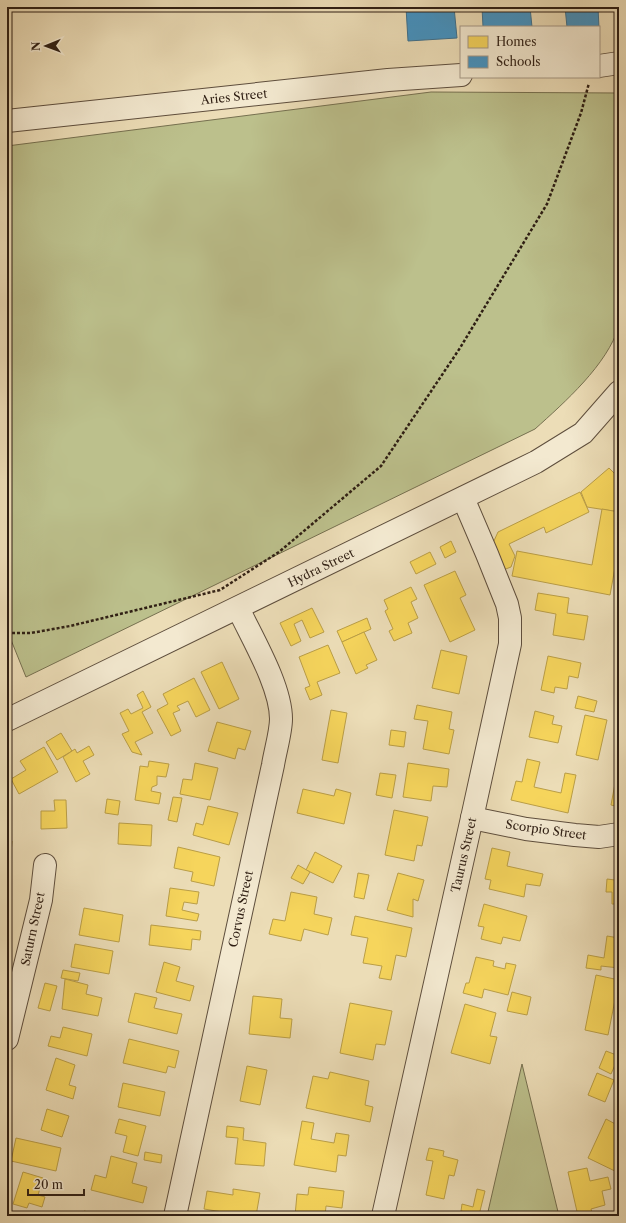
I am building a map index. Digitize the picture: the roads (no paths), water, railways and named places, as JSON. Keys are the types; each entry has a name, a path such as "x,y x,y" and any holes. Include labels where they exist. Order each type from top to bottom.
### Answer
{"street":[{"path":"600,66 619,63"},
{"name":"Aries Street","path":"7,121 388,80 460,75"},
{"name":"Hydra Street","path":"7,720 536,462 583,432 619,392"},
{"name":"Taurus Street","path":"383,1216 510,644 510,618 507,604 463,498"},
{"name":"Corvus Street","path":"174,1216 281,720 278,696 238,608"},
{"name":"Scorpio Street","path":"472,818 526,829 575,835 599,837 619,834"},
{"name":"Saturn Street","path":"7,1039 41,900 45,865"}]}
